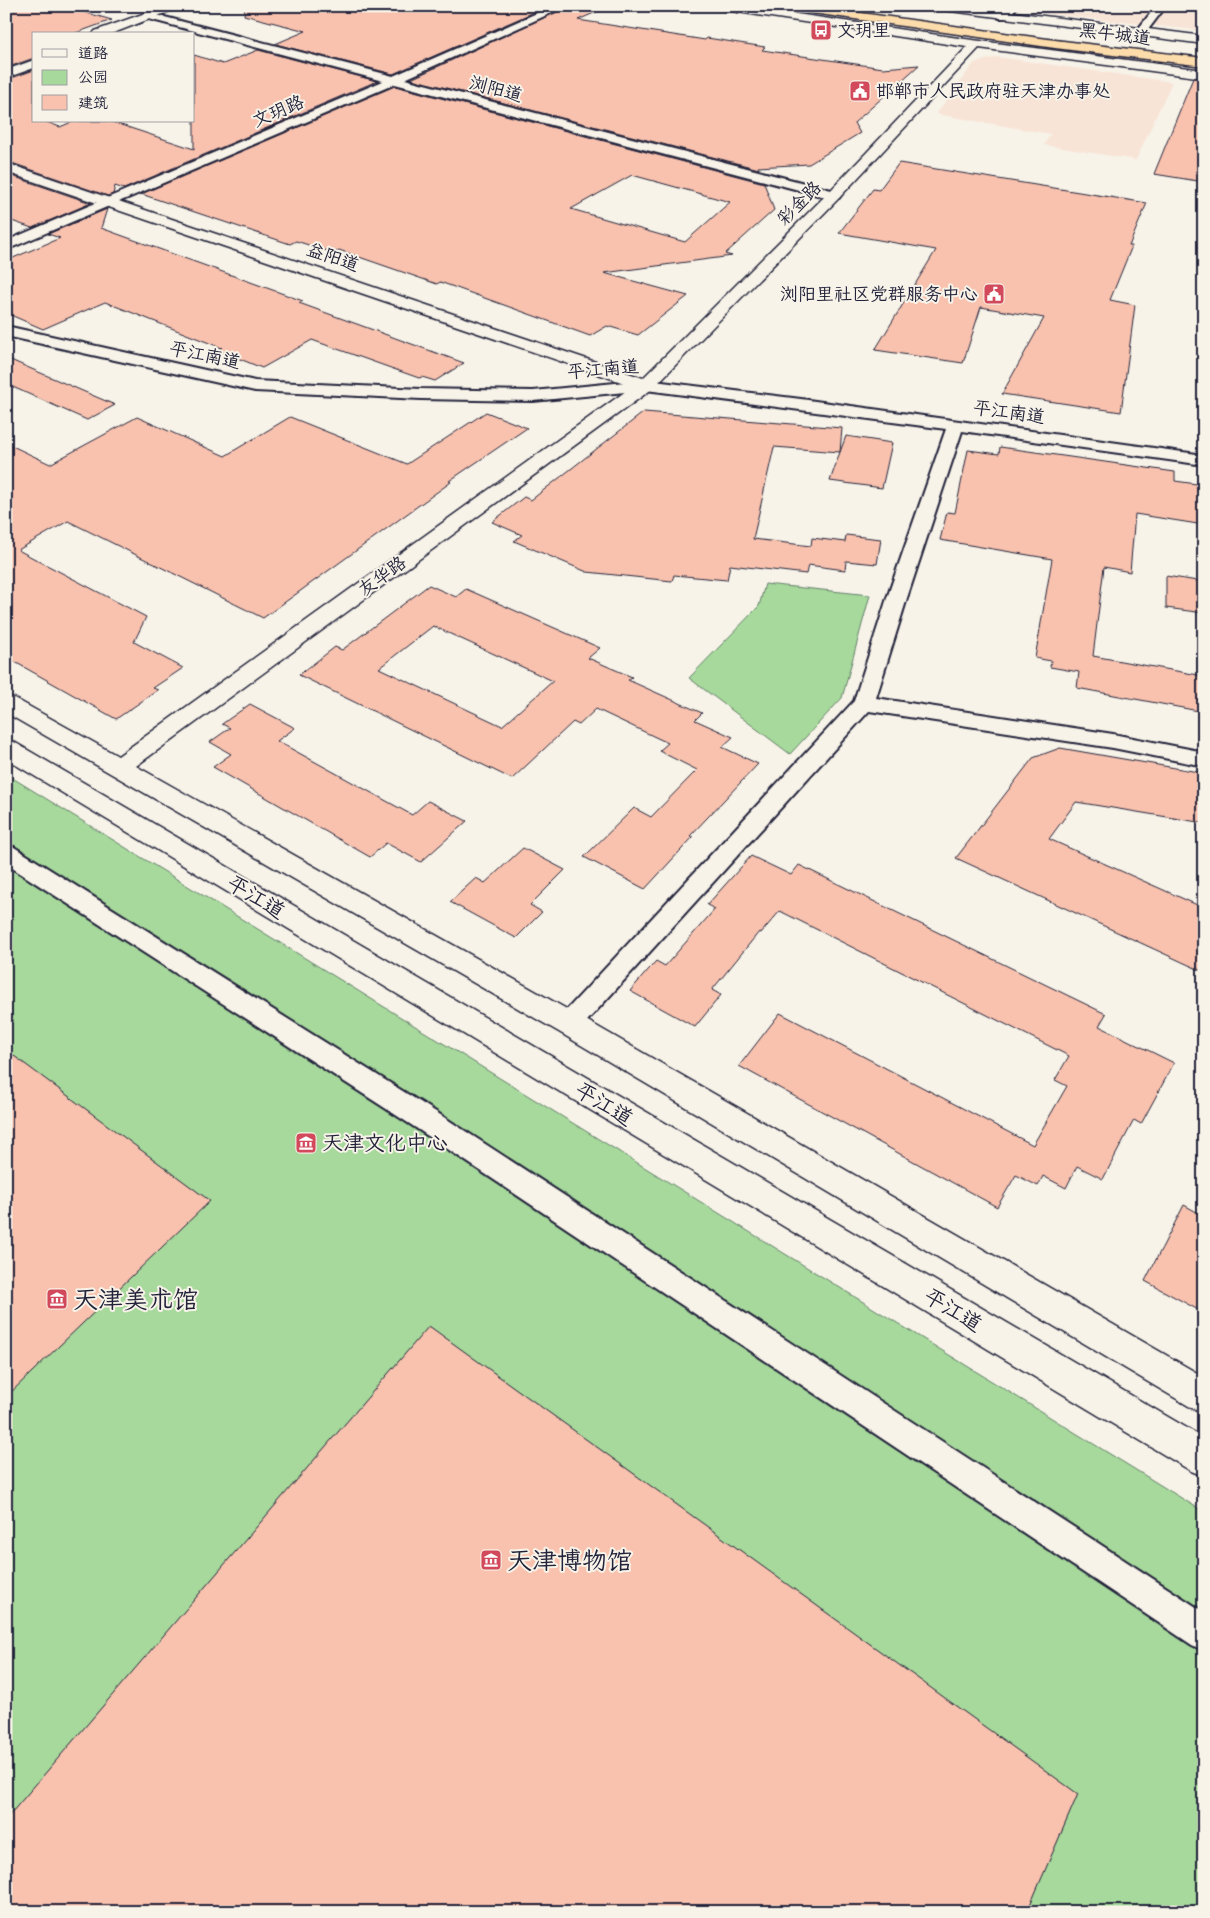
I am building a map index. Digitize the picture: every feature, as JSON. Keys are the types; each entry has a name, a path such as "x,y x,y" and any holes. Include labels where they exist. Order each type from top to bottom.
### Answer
{"highway":[{"name":"黑牛城道","path":"785,6 1027,40 1204,62"},
{"name":"黑牛城道","path":"864,6 1204,50"}],"main road":[{"path":"718,6 976,44 1204,74"},
{"path":"934,6 1204,40"},
{"path":"124,32 182,8"},
{"path":"106,32 155,18"},
{"name":"彩金路","path":"646,385 834,195 976,44"},
{"path":"6,66 32,57"},
{"path":"6,74 32,65"},
{"name":"益阳道","path":"6,167 646,385"},
{"name":"友华路","path":"118,766 646,385"},
{"name":"平江道","path":"6,703 569,1024 1204,1396"},
{"name":"平江道","path":"6,748 508,1048 1204,1458"}],"street":[{"name":"文玥路","path":"6,246 562,6"},
{"path":"1003,16 1013,6"},
{"path":"1140,33 1158,10 1158,6"},
{"name":"浏阳道","path":"155,18 834,195"},
{"name":"平江南道","path":"6,332 254,386 402,393 532,396 646,385 956,425 1204,460"},
{"path":"569,1024 864,703 896,598 956,425"},
{"path":"864,703 1113,741 1204,759"},
{"path":"6,853 426,1120 1204,1633"}],"shaded area":[{"path":"1036,6 1204,6 1204,31 1031,12"},
{"path":"997,57 1172,82 1136,160 1044,145 1050,134 936,114 974,63"}],"green space":[{"path":"765,584 870,595 842,698 790,754 689,678 759,606"},
{"name":"天津文化中心","path":"6,774 1204,1512 1204,1912 6,1912"}],"building":[{"path":"23,6 62,6 112,20 79,32 32,32 32,59 6,68 6,12"},
{"path":"245,6 548,6 393,74 275,44 306,31 244,15"},
{"path":"569,6 610,6 578,20 705,40 707,38 765,47 762,50 883,68 919,65 854,123 860,133 809,164 758,167 759,169 411,79"},
{"path":"258,50 377,81 124,189 115,186 113,194 108,196 6,161 6,80 32,71 32,122 47,122 60,127 72,122 112,122 194,149 195,55 223,64"},
{"path":"1193,78 1204,80 1204,182 1154,174"},
{"path":"395,86 764,183 774,210 725,254 732,256 604,273 688,296 638,335 607,326 590,336 440,282 437,284 339,250 334,253 296,241 290,244 141,194","holes":["632,175 730,202 685,242 571,209"]},
{"path":"899,163 1147,203 1110,300 1135,305 1121,412 1002,394 1044,318 981,307 963,363 875,350 936,250 839,233 873,189 879,190"},
{"path":"6,174 91,203 32,228 6,219"},
{"path":"107,209 101,228 303,301 299,303 464,363 435,381 422,377 419,378 312,340 262,368 218,350 222,348 105,302 43,329 6,313 6,261 60,238 48,234"},
{"path":"6,358 115,405 87,420 6,384"},
{"path":"486,412 527,428 449,481 451,482 263,618 68,521 18,550 146,617 134,642 183,668 153,688 158,690 116,719 6,657 6,443 50,464 137,417 225,456 290,417 407,464"},
{"path":"644,412 842,428 840,452 774,447 753,539 811,546 812,538 845,542 846,535 881,539 877,564 846,561 845,570 808,565 806,574 730,565 727,580 674,575 672,581 587,572 514,541 522,535 492,522 524,497 531,500"},
{"path":"846,436 892,443 882,488 830,481"},
{"path":"1000,447 1175,472 1175,481 1204,485 1204,525 1135,514 1130,572 1104,567 1093,656 1204,676 1204,712 1077,688 1079,672 1050,667 1051,661 1035,658 1052,559 940,540 947,512 955,513 968,450 999,454"},
{"path":"1166,576 1204,582 1204,613 1166,608"},
{"path":"429,585 456,597 466,589 600,648 588,658 632,677 628,680 702,713 695,720 733,737 722,747 758,764 690,836 693,837 645,889 584,857 634,808 651,817 697,770 659,751 668,743 596,709 579,725 573,722 512,779 299,675 335,647 342,650","holes":["433,626 553,681 502,726 379,668"]},
{"path":"250,704 295,728 277,741 412,815 428,801 467,821 421,862 386,843 370,857 213,767 231,754 210,742 230,728 222,724"},
{"path":"1060,748 1204,773 1204,823 1076,802 1049,839 1204,908 1204,972 956,858 1033,758"},
{"path":"523,848 565,870 530,905 542,912 516,938 450,902 476,878 485,883"},
{"path":"751,856 791,875 799,865 1106,1014 1099,1026 1174,1063 1141,1124 1134,1120 1103,1179 1077,1166 1066,1188 1043,1176 1038,1186 1016,1175 997,1207 739,1066 780,1013 1033,1145 1067,1086 1055,1080 1069,1056 780,911 761,933 759,932 712,990 721,995 695,1027 630,991 656,961 665,966 715,909 707,905"},
{"name":"天津美术馆","path":"6,1050 210,1201 6,1397"},
{"path":"1184,1205 1204,1216 1204,1313 1145,1281"},
{"name":"天津博物馆","path":"429,1326 1078,1794 1027,1912 6,1912 6,1819"}],"place":[{"name":"文玥里","path":"821,30"},
{"name":"邯郸市人民政府驻天津办事处","path":"860,91"},
{"name":"浏阳里社区党群服务中心","path":"994,294"},
{"name":"天津文化中心","path":"306,1143"},
{"name":"天津美术馆","path":"57,1299"},
{"name":"天津博物馆","path":"491,1560"}]}
